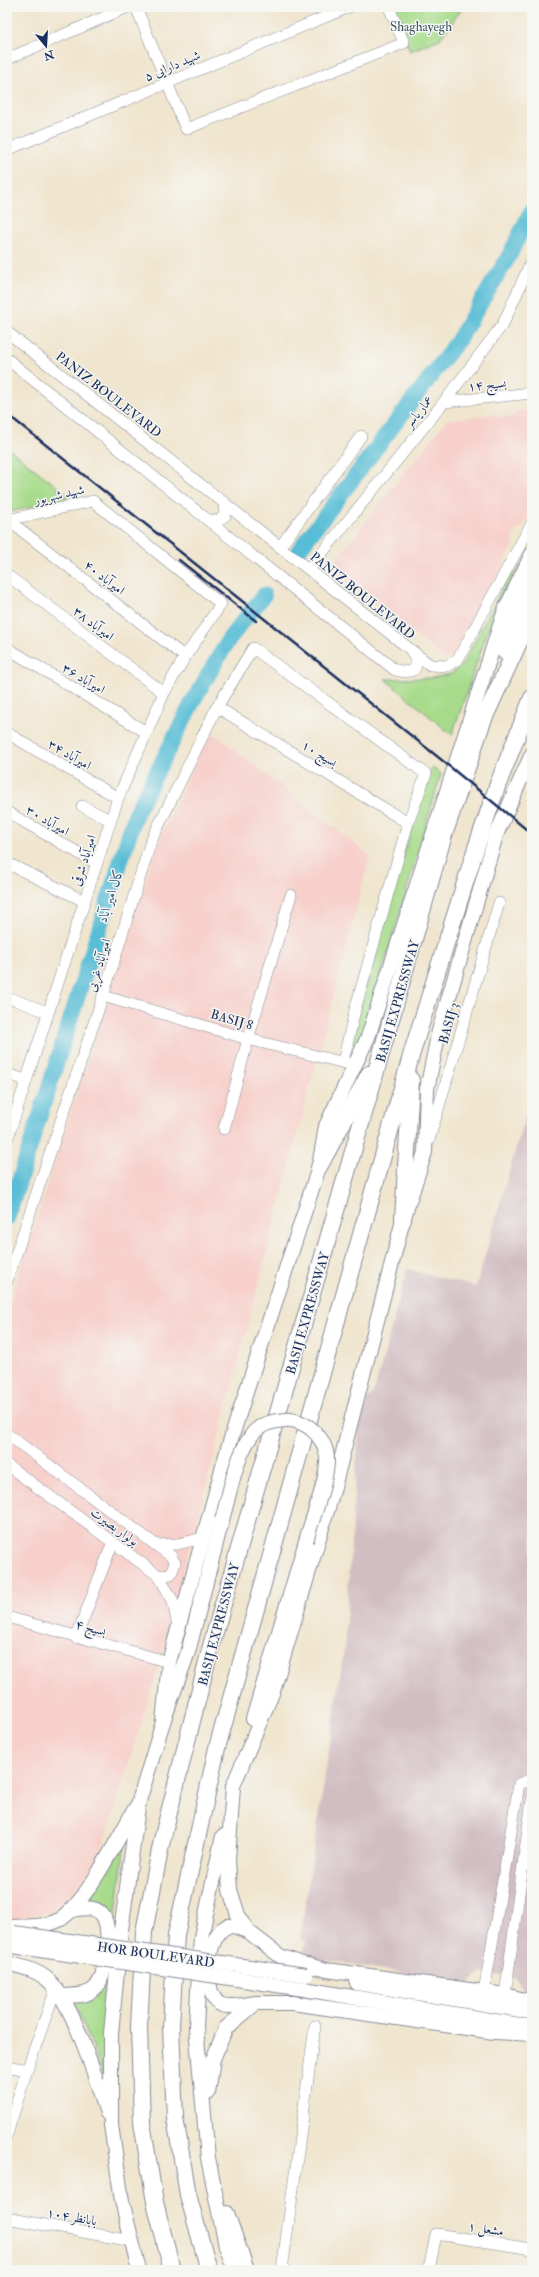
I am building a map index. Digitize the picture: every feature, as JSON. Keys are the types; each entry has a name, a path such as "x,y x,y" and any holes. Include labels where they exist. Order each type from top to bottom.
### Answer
{"highway":[{"path":"483,721 526,585 532,574"},
{"name":"BASIJ EXPRESSWAY","path":"172,2270 155,2202 142,2123 138,2027 144,1932 162,1840 211,1646 443,838 483,721 532,614"},
{"path":"209,2270 188,2195 176,2118 171,2027 176,1935 217,1748 413,1049 476,848 517,734 532,698"},
{"path":"517,734 532,713"},
{"path":"319,1167 385,1044"},
{"path":"403,1220 413,1049"}],"main road":[{"path":"163,1722 169,1662 178,1629 228,1448 319,1167 326,1126 348,1063 368,1037 505,610 532,554"},
{"path":"249,1932 238,1915 230,1890 228,1860 233,1786 273,1691 333,1491 403,1220 425,1152 427,1089 439,1031 496,835 532,754"},
{"path":"139,2270 122,2201 111,2126 111,2033 122,1930 139,1801 163,1722 188,1652 222,1520 245,1447 252,1435 261,1426 275,1420 290,1420 303,1424 315,1432 323,1444 327,1458 326,1472 233,1786 202,1937 196,2027 208,2158 226,2246 235,2270"},
{"path":"10,1937 61,1918 70,1911 83,1896 139,1801"},
{"path":"58,1992 89,1993 98,1984 103,1973 108,1940 108,1928 105,1919 99,1912 85,1907 70,1911"},
{"path":"532,2002 505,1995 327,1970 299,1963 280,1956 249,1932 234,1926 227,1926 216,1935 211,1947 208,1985 215,2001 223,2005 292,2002 494,2032 532,2034"},
{"name":"HOR BOULEVARD","path":"10,1937 306,1975 532,2012"},
{"name":"HOR BOULEVARD","path":"10,1937 304,1989 532,2026"},
{"path":"7,1963 33,1970 58,1992 94,2075 111,2126"},
{"path":"205,2115 213,2059 226,2028 256,2003"},
{"path":"208,2158 247,2270"},
{"path":"132,2241 143,2270"}],"street":[{"path":"7,59 128,7"},
{"path":"136,7 186,129 404,43 389,7"},
{"name":"شهید دارایی ۵","path":"7,150 349,7"},
{"name":"عمار یاسر","path":"309,569 444,402 503,324 532,260"},
{"name":"PANIZ BOULEVARD","path":"7,332 309,569 412,653 417,664 414,670 406,672 395,670 7,359"},
{"name":"بسیج ۱۴","path":"444,402 532,393"},
{"path":"280,547 361,436"},
{"name":"شهید شهریور","path":"7,520 93,501 221,604"},
{"path":"209,520 217,521 225,516 224,502"},
{"name":"امیرآباد ۴۰","path":"7,520 185,657"},
{"path":"412,653 430,665 447,666 458,659 532,523"},
{"name":"امیرآباد ۳۸","path":"7,575 164,693"},
{"name":"امیرآباد شرقی","path":"7,1140 11,1115 26,1080 118,798 164,693 185,657 221,604"},
{"name":"امیرآباد ۳۶","path":"7,648 146,732"},
{"name":"امیرآباد غربی","path":"7,1281 103,996 151,841 217,707 253,648 426,774 408,823"},
{"name":"بسیج ۱۰","path":"217,707 408,823"},
{"name":"امیرآباد ۳۴","path":"7,733 118,798"},
{"path":"82,806 110,820"},
{"name":"امیرآباد ۳۰","path":"7,812 96,863"},
{"path":"348,1063 355,1010 408,823"},
{"path":"7,863 84,901"},
{"path":"224,1129 248,1038 292,895"},
{"name":"BASIJ 3","path":"425,1152 499,903"},
{"name":"BASIJ 8","path":"103,996 248,1038 348,1063"},
{"path":"7,997 47,1012"},
{"path":"7,1074 26,1080"},
{"name":"بولوار بصیرت","path":"7,1434 156,1546 178,1544 203,1538"},
{"name":"بولوار بصیرت","path":"7,1465 159,1576 173,1601 178,1629"},
{"path":"76,1638 113,1542"},
{"path":"156,1546 171,1556 175,1563 171,1574 159,1576"},
{"name":"بسیج ۴","path":"7,1617 76,1638 169,1662"},
{"path":"484,1992 519,1784 532,1779"},
{"path":"505,1995 532,1800"},
{"path":"7,2134 27,2070 58,1992"},
{"path":"282,2270 315,2026"},
{"path":"7,2066 27,2070"},
{"name":"بابانظر ۱۰۴","path":"7,2218 132,2241"},
{"name":"مشعل ۱","path":"429,2270 436,2234 532,2249"}],"shaded area":[{"path":"532,410 532,509 522,527 515,531 512,537 514,544 455,656 445,659 335,571 334,562 447,420 493,414 500,418 513,416 518,411"},
{"path":"210,730 370,856 159,1666 100,1856 60,1909 7,1922 7,1311 156,847"},
{"path":"532,1092 532,1993 526,1993 515,1978 481,1973 468,1984 319,1959 304,1951 306,1941 300,1939 344,1650 359,1425 366,1402 375,1389 407,1269 476,1287"}],"green space":[{"name":"Shaghayegh","path":"391,7 463,7 440,39 410,51"},
{"path":"7,447 70,497 7,513"},
{"path":"532,530 532,538 494,613 452,735 385,679 432,678 451,674 463,664"},
{"path":"433,768 441,774 364,1033 361,1038 349,1045 428,772"},
{"path":"125,1842 115,1921 103,1904 89,1899"},
{"path":"109,1982 104,2078 75,2003 91,2002"}],"waterway":[{"path":"298,551 457,342 509,256 532,210"},
{"name":"کال امیر آباد","path":"7,1219 136,813 193,701 229,639 264,595"}],"railway":[{"path":"7,414 438,757 532,834"},
{"path":"179,560 256,621"}]}
